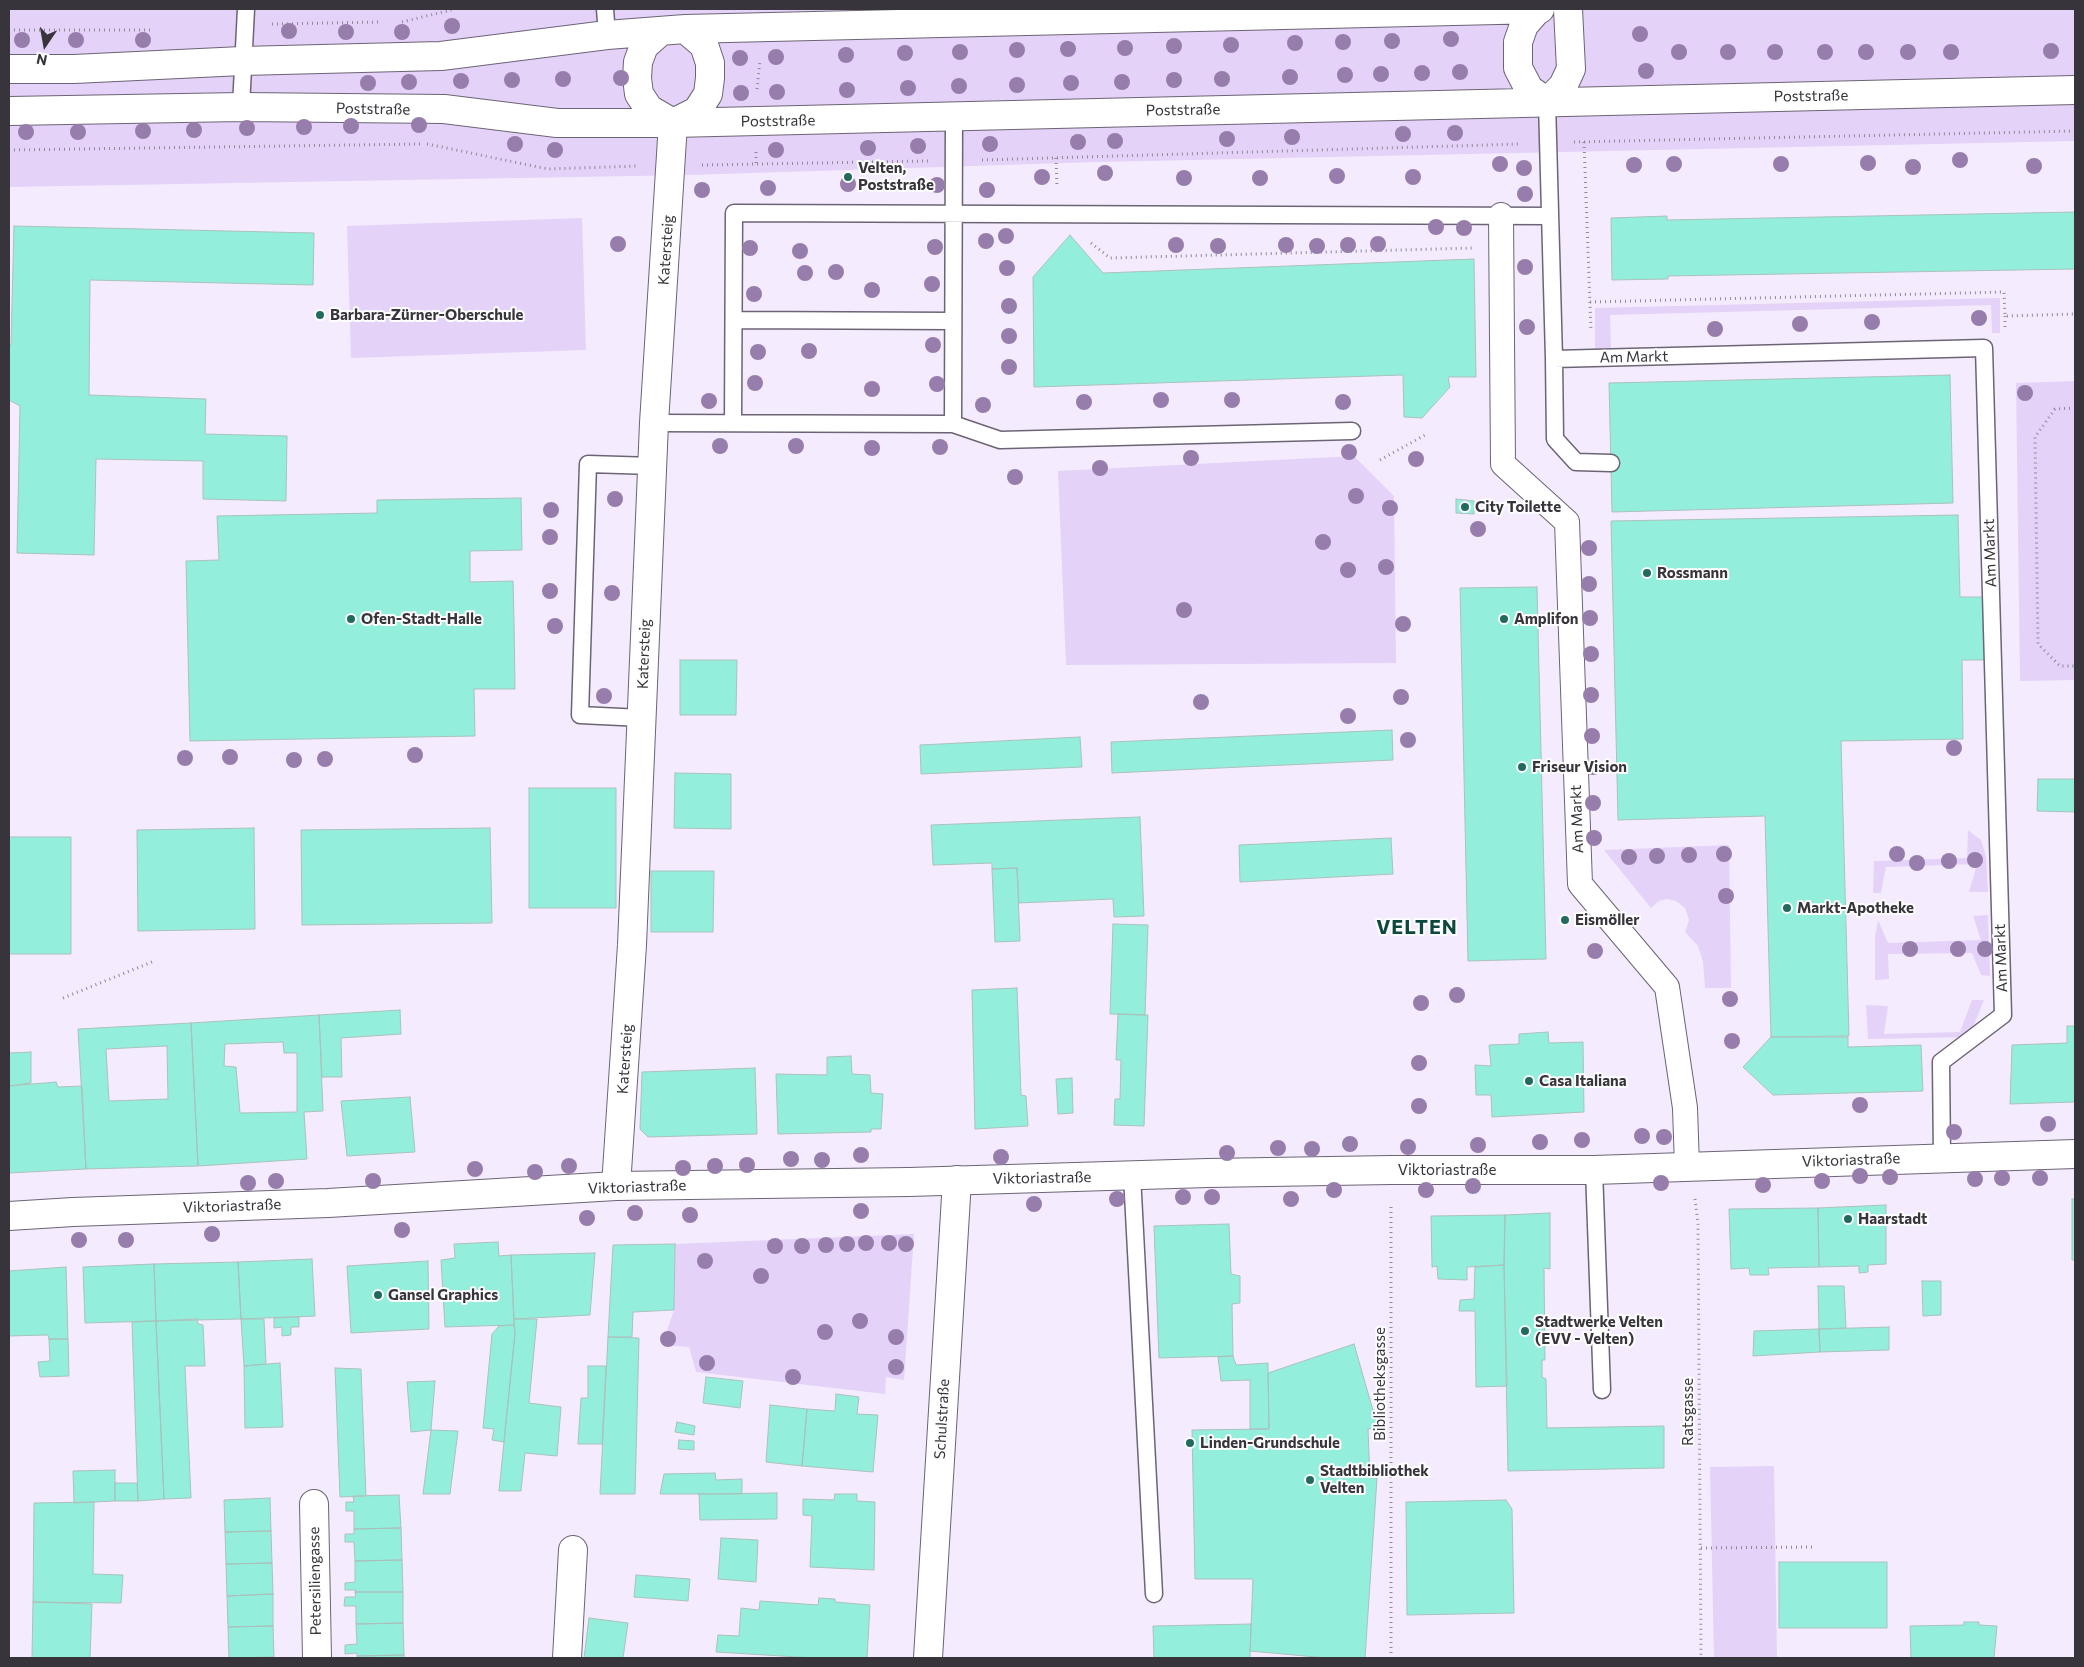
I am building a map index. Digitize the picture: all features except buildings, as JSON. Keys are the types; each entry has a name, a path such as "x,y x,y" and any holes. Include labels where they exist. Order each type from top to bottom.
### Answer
{"street":[{"path":"9,69 74,70 242,60 441,56 606,22 672,31 1079,14 1539,9"},
{"path":"1539,9 1524,25 1518,42 1518,68 1529,88 1547,102 1563,86 1571,69 1568,9"},
{"path":"672,31 704,45 710,63 708,94 697,111 673,123 649,109 639,94 637,78 638,62 644,46 672,31"},
{"name":"Poststraße","path":"9,111 241,107 444,110 558,122 673,123 2075,90"},
{"name":"Katersteig","path":"616,1186 632,945 654,423 673,123"},
{"name":"Am Markt","path":"1500,215 1503,464 1567,522 1580,884 1667,987 1685,1108 1687,1166"},
{"name":"Viktoriastraße","path":"9,1216 328,1203 616,1186 1391,1170 1594,1170 2075,1154"},
{"name":"Schulstraße","path":"928,1658 956,1180"},
{"name":"Petersiliengasse","path":"314,1504 317,1658"},
{"path":"567,1658 573,1550"}],"lane":[{"path":"241,107 246,9"},
{"path":"1547,102 1554,359 1556,371 1555,439 1576,462 1611,463"},
{"path":"953,424 954,116"},
{"path":"733,423 734,213 1550,216"},
{"path":"734,320 953,321"},
{"name":"Am Markt","path":"1554,359 1984,348 2003,1015 1941,1062 1942,1157"},
{"path":"654,423 953,424 1000,440 1352,431"},
{"path":"642,718 580,715 588,464 653,466"},
{"path":"1594,1170 1602,1390"},
{"path":"1132,1175 1154,1594"}],"path":[{"path":"1584,142 1592,358"},
{"path":"1590,302 2004,292 2005,316 2075,314"},
{"path":"2075,408 2055,409 2035,437 2038,644 2060,666 2075,666"},
{"path":"1380,460 1425,435"},
{"path":"63,998 152,962"},
{"name":"Ratsgasse","path":"1687,1166 1698,1211 1702,1658"},
{"name":"Bibliotheksgasse","path":"1391,1170 1391,1658"},
{"path":"1701,1548 1814,1546"}],"shaded area":[{"path":"9,9 2075,9 2075,141 1098,162 690,175 9,187"},
{"path":"582,218 586,350 351,358 347,226"},
{"path":"2000,298 2000,333 1992,333 1991,305 1610,315 1611,348 1595,349 1595,308"},
{"path":"2075,381 2075,680 2020,681 2016,383"},
{"path":"1354,456 1394,496 1396,663 1066,665 1058,471"},
{"path":"1968,830 1981,840 1986,856 1988,892 1969,892 1977,864 1886,867 1881,893 1873,893 1874,861 1967,858"},
{"path":"1729,845 1731,988 1705,988 1703,962 1698,946 1685,932 1689,920 1685,908 1676,901 1667,899 1659,901 1651,908 1604,850"},
{"path":"1988,915 1990,976 1981,975 1972,953 1888,954 1889,979 1875,980 1875,937 1878,920 1888,943 1981,940 1973,916"},
{"path":"1972,1000 1984,1000 1969,1037 1868,1039 1866,1005 1888,1006 1884,1034 1960,1032"},
{"path":"914,1234 904,1380 886,1377 885,1394 696,1372 689,1347 662,1345 674,1310 675,1244"},
{"path":"1774,1466 1777,1658 1714,1658 1710,1467"}],"place":[{"name":"Velten, Poststraße","path":"848,177"},
{"name":"Barbara-Zürner-Oberschule","path":"320,315"},
{"name":"City Toilette","path":"1465,507"},
{"name":"Rossmann","path":"1647,573"},
{"name":"Ofen-Stadt-Halle","path":"351,619"},
{"name":"Amplifon","path":"1504,619"},
{"name":"Friseur Vision","path":"1522,767"},
{"name":"Markt-Apotheke","path":"1787,908"},
{"name":"Eismöller","path":"1565,920"},
{"name":"Casa Italiana","path":"1529,1081"},
{"name":"Haarstadt","path":"1848,1219"},
{"name":"Gansel Graphics","path":"378,1295"},
{"name":"Stadtwerke Velten (EVV - Velten)","path":"1525,1331"},
{"name":"Linden-Grundschule","path":"1190,1443"},
{"name":"Stadtbibliothek Velten","path":"1310,1480"}],"district":[{"name":"VELTEN","path":"1417,927"}]}
